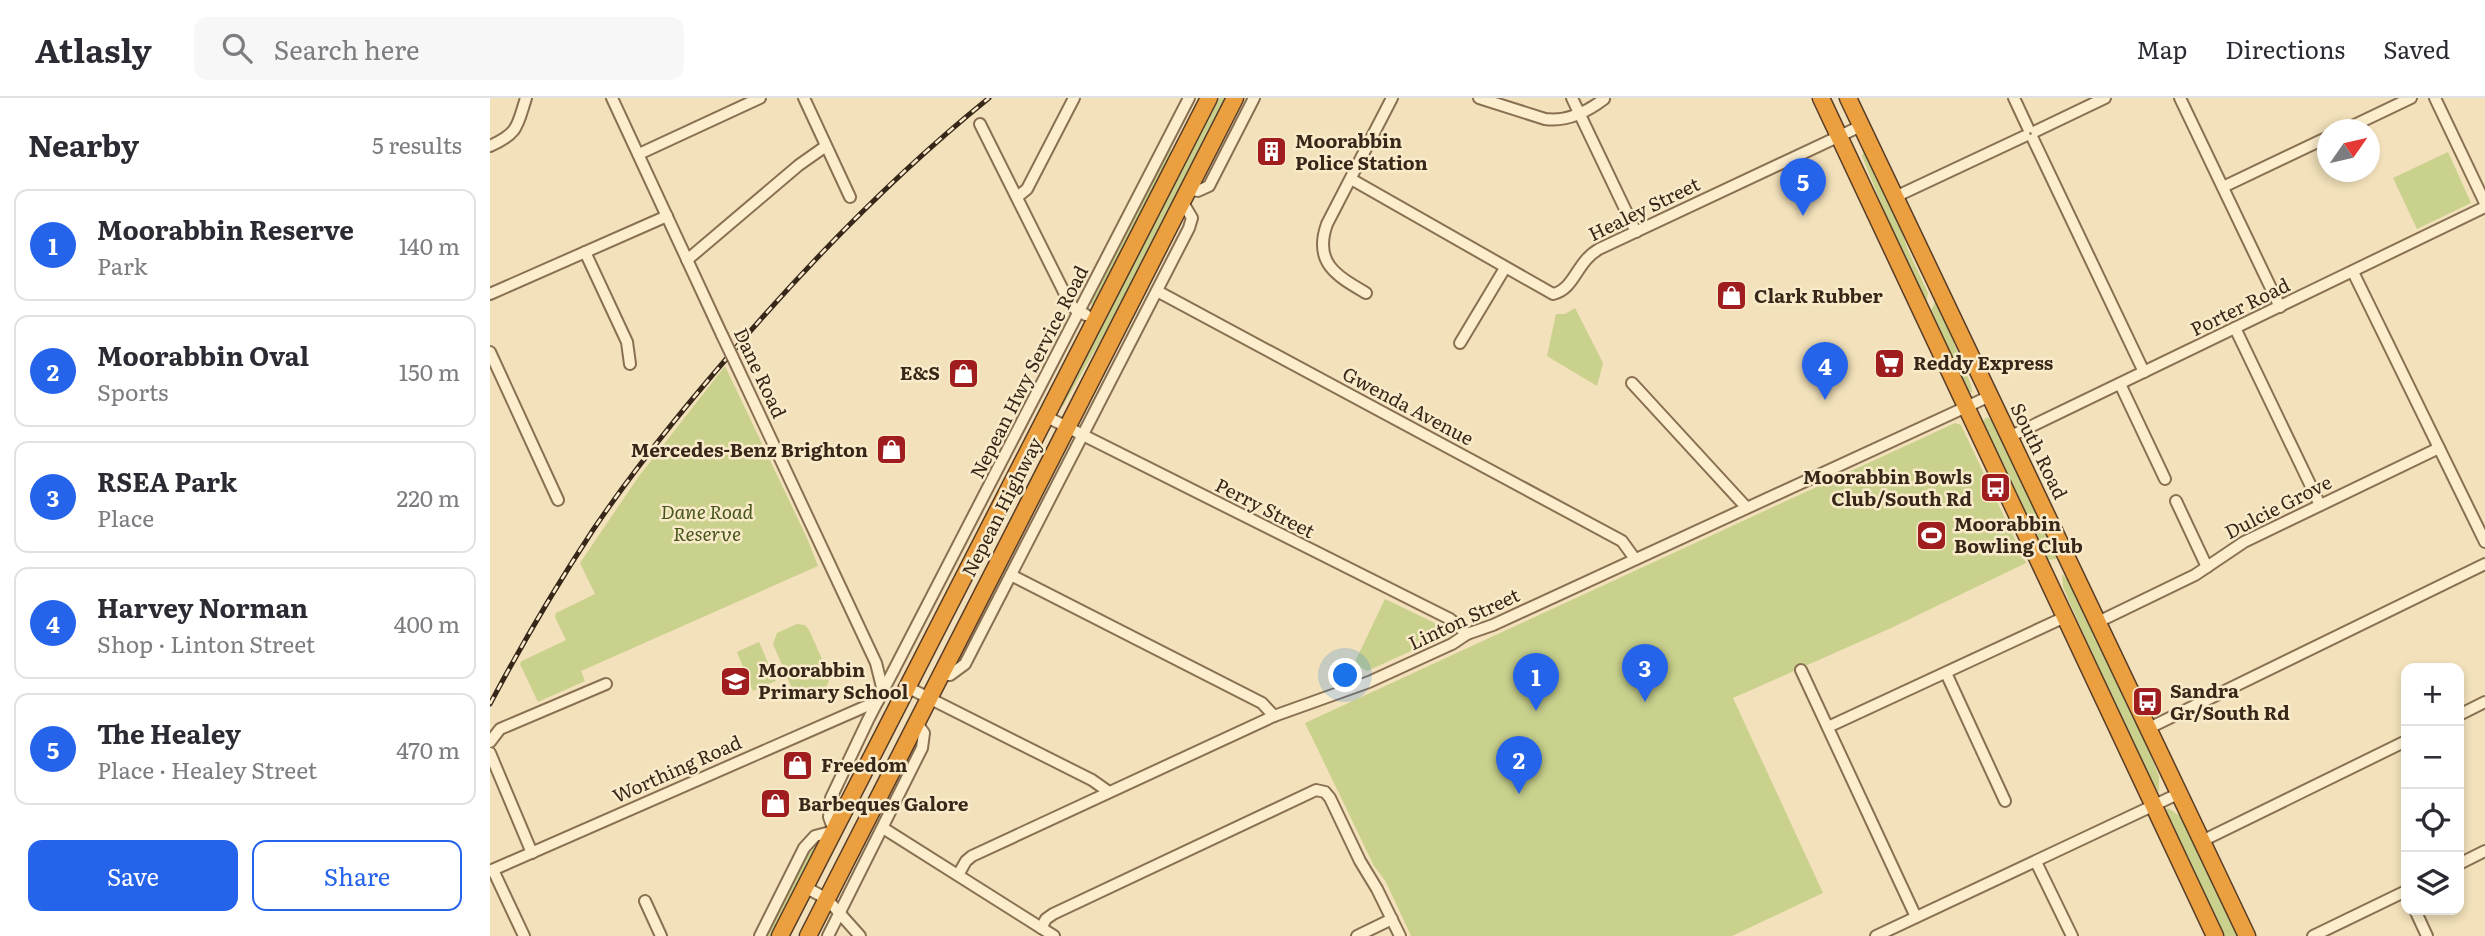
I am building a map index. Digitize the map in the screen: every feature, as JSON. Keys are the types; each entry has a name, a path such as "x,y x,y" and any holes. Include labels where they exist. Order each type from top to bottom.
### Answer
{"highway":[{"name":"Nepean Highway","path":"780,936 1045,416 1087,315 1179,156 1209,98"},
{"name":"Nepean Highway","path":"808,936 1235,98"},
{"path":"1821,98 2215,936"},
{"name":"South Road","path":"1848,98 2247,936"},
{"path":"1923,312 1941,292"},
{"path":"2045,573 2069,561"}],"street":[{"path":"490,146 517,129 526,98"},
{"name":"Dane Road","path":"612,98 876,663 881,696"},
{"path":"639,154 761,98"},
{"path":"804,98 850,197"},
{"path":"1017,197 1027,188 1074,98"},
{"name":"Nepean Hwy Service Road","path":"834,831 829,817 831,798 891,675 1087,315 1189,98"},
{"path":"939,675 950,675 965,664 1191,223 1185,195 1209,186 1254,98"},
{"path":"1366,293 1335,273 1327,263 1323,249 1326,225 1392,98"},
{"path":"1479,98 1545,119 1558,119 1576,106 1605,98"},
{"path":"2014,98 2144,372"},
{"path":"1895,197 2105,98"},
{"path":"2180,98 2280,307"},
{"path":"2367,119 2411,98"},
{"path":"2435,98 2485,205"},
{"path":"1576,106 1636,232"},
{"path":"980,124 1069,302 1087,315"},
{"name":"Healey Street","path":"1351,179 1548,292 1558,293 1567,288 1588,256 1861,126"},
{"path":"1169,138 1179,156"},
{"path":"2223,187 2317,142"},
{"path":"687,260 793,169 826,146"},
{"name":"Porter Road","path":"2009,437 2353,272 2485,205"},
{"path":"490,294 667,216"},
{"path":"584,252 627,342 629,364"},
{"path":"1460,343 1505,268"},
{"path":"2353,272 2485,542"},
{"name":"Gwenda Avenue","path":"1157,291 1622,541 1635,559"},
{"path":"2235,328 2320,505"},
{"path":"490,352 558,500"},
{"path":"1632,383 1746,507"},
{"path":"2119,384 2165,478"},
{"name":"Linton Street","path":"958,875 972,856 1109,792 1274,716 1369,682 1452,644 1467,634 1493,625 1990,397"},
{"name":"Perry Street","path":"1045,416 1450,619 1467,634"},
{"name":"Dulcie Grove","path":"2098,622 2190,578 2238,545 2439,448"},
{"path":"2176,501 2207,567"},
{"path":"2149,729 2485,564"},
{"path":"1011,575 1262,703 1274,716"},
{"path":"1828,727 2065,617"},
{"path":"899,660 922,658"},
{"name":"Dane Road","path":"876,663 891,675"},
{"path":"1801,670 1916,917"},
{"path":"1946,673 2005,801"},
{"path":"490,742 500,729 606,684"},
{"path":"907,687 1092,780 1109,792"},
{"name":"Worthing Road","path":"491,871 881,696"},
{"path":"2464,712 2485,702"},
{"path":"828,936 922,748 923,733 916,722"},
{"path":"2202,841 2401,743"},
{"path":"490,753 532,853"},
{"path":"1041,928 1046,918 1053,914 1311,791 1321,791 1330,798 1360,862 1400,936"},
{"path":"1876,936 2180,793"},
{"path":"883,828 1054,936"},
{"path":"760,936 804,848 815,836 834,831"},
{"path":"2464,862 2485,851"},
{"path":"2036,862 2071,936"},
{"path":"491,871 524,936"},
{"path":"805,887 827,899 860,936"},
{"path":"2312,936 2401,893"},
{"path":"645,901 661,936"},
{"path":"2416,915 2427,936"},
{"path":"1357,936 1392,919"}],"green space":[{"path":"1220,98 1227,98 1116,313 1063,406 1060,404 1194,142"},
{"path":"1168,148 1171,149 1168,160 1092,306 1090,302"},
{"path":"1864,151 1867,152 1895,212 1908,250 1928,293 1926,305 1897,243 1862,156"},
{"path":"2448,152 2471,203 2417,229 2393,178"},
{"path":"1935,302 1972,393 1967,389 1930,313"},
{"path":"1575,308 1603,363 1597,386 1547,356 1556,314 1565,314"},
{"name":"Dane Road Reserve","path":"725,366 818,566 581,671 585,681 538,702 520,664 566,640 555,617 556,613 595,594 580,563 639,476"},
{"path":"1987,417 1995,423 2058,554 2056,559 2046,560 1982,422"},
{"path":"1955,423 1961,425 2026,563 1891,628 1733,698 1823,893 1732,936 1411,936 1305,723"},
{"path":"2062,574 2072,584 2132,710 2159,776 2159,792 2149,780 2093,656 2063,587"},
{"path":"1385,599 1441,626 1442,637 1367,671 1354,664"},
{"path":"797,624 805,625 809,630 830,677 826,688 803,698 794,693 773,644 777,633"},
{"path":"759,642 776,681 753,691 737,652"},
{"path":"2168,808 2184,819 2239,936 2222,936 2164,811"},
{"path":"819,838 818,845 772,936 765,936 807,853"}],"railway":[{"path":"490,704 540,615 593,530 632,475 695,396 761,319 842,232 899,176 989,98"}],"place":[{"name":"Moorabbin Police Station","path":"1272,152"},
{"name":"The Healey","path":"1803,216"},
{"name":"Clark Rubber","path":"1731,296"},
{"name":"Reddy Express","path":"1890,363"},
{"name":"E&S","path":"963,373"},
{"name":"Harvey Norman","path":"1825,400"},
{"name":"Mercedes-Benz Brighton","path":"891,450"},
{"name":"Moorabbin Bowls Club/South Rd","path":"1995,488"},
{"name":"Moorabbin Bowling Club","path":"1931,535"},
{"name":"Moorabbin Primary School","path":"735,681"},
{"name":"RSEA Park","path":"1645,702"},
{"name":"Sandra Gr/South Rd","path":"2147,702"},
{"name":"Moorabbin Reserve","path":"1536,711"},
{"name":"Freedom","path":"798,765"},
{"name":"Moorabbin Oval","path":"1519,794"},
{"name":"Barbeques Galore","path":"775,804"}]}
